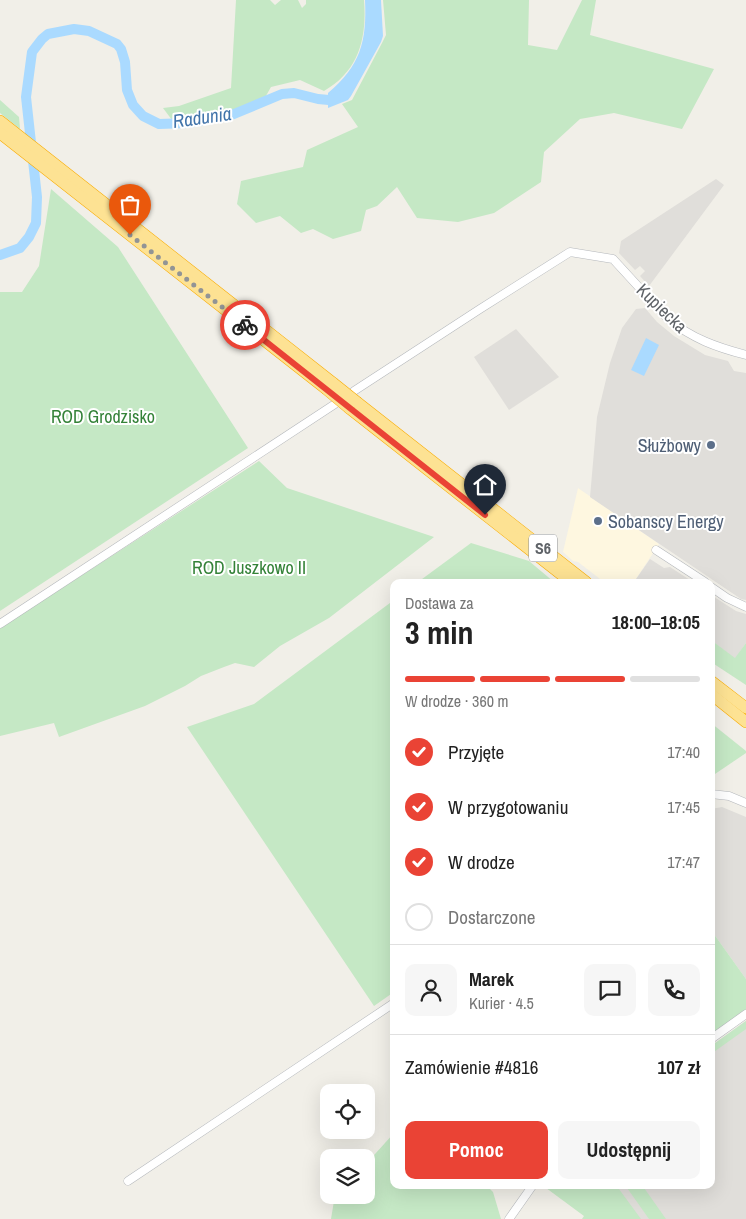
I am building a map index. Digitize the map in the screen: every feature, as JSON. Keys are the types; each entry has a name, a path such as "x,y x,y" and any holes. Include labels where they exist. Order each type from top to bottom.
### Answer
{"highway":[{"name":"S6","path":"0,120 47,170 582,579"},
{"name":"S6","path":"0,133 17,140 46,158 329,386"},
{"name":"S6","path":"354,405 567,579"},
{"path":"715,684 746,708"},
{"path":"715,697 746,722"}],"street":[{"name":"Kupiecka","path":"354,391 570,252 613,259 668,319 678,327 703,342 745,353"},
{"path":"0,624 336,404"},
{"path":"656,550 700,579"},
{"path":"715,590 746,607"},
{"path":"715,794 729,796 746,803"},
{"path":"128,1181 390,1006"},
{"path":"715,1036 746,1014"},
{"path":"509,1219 529,1189"}],"shaded area":[{"path":"716,179 724,185 649,286 640,276 645,271 640,266 635,270 619,253 621,241"},
{"path":"645,308 657,322 674,336 705,355 728,361 734,371 746,373 746,600 741,599 715,581 715,579 711,579 590,497 597,417 610,363 622,328 636,309"},
{"path":"516,329 559,377 509,410 474,357"},
{"name":"Sobanscy Energy","path":"578,488 659,544 636,579 600,579 563,552"},
{"path":"650,559 664,568 670,567 688,579 636,579"},
{"path":"715,598 736,611 746,614 746,643 735,659 715,643"},
{"path":"722,807 746,817 746,979 715,936 715,808"},
{"path":"746,1021 746,1219 612,1219 590,1189 715,1189 715,1043"}],"green space":[{"path":"236,0 270,0 275,5 281,0 298,0 302,8 306,4 306,0 364,0 365,14 362,40 353,63 336,83 324,91 300,80 271,87 263,101 234,114 175,124 163,108 179,106 231,88"},
{"path":"383,0 529,0 528,45 557,50 582,0 596,0 590,35 714,69 682,129 614,113 580,119 544,152 541,182 494,213 458,222 417,218 397,187 377,206 366,210 361,231 333,239 313,229 301,233 280,216 256,223 237,204 241,181 303,167 307,150 358,127 342,104 352,100 386,35"},
{"path":"0,100 19,117 20,129 0,113"},
{"name":"ROD Grodzisko","path":"51,189 118,247 248,448 0,611 0,292 22,292 39,266"},
{"name":"ROD Juszkowo II","path":"259,461 287,488 434,537 329,618 280,646 254,667 235,663 201,676 145,706 59,737 54,723 0,736 0,628"},
{"path":"471,543 529,561 550,579 422,579"},
{"path":"390,603 390,995 374,1006 187,727 254,704"},
{"path":"715,643 735,658 746,643 746,685 715,665"},
{"path":"715,726 746,751 746,753 715,774"},
{"path":"715,936 746,979 746,1010 715,1032"},
{"path":"746,1021 746,1029 715,1051 715,1043"},
{"path":"390,1137 390,1189 490,1189 493,1192 501,1219 331,1219 334,1204 375,1204 375,1154"},
{"path":"547,1189 619,1189 641,1219 582,1219 584,1216"},
{"path":"628,1189 645,1189 666,1219 649,1219"}],"water":[{"path":"365,0 381,0 383,36 381,42 348,100 328,108 328,93 348,73 363,41"},
{"path":"646,338 659,345 644,376 631,370"}],"waterway":[{"name":"Radunia","path":"0,255 20,248 29,237 36,223 37,197 26,97 32,52 48,34 74,29 89,31 117,44 121,49 125,62 127,90 133,105 143,116 159,124 188,123 234,114 282,94 294,93 329,100 339,95"}],"way so far":[{"path":"130,235 245,325"}],"place":[{"name":"Służbowy","path":"711,445"},
{"name":"Sobanscy Energy","path":"598,521"}],"route":[{"path":"245,325 485,515"}]}
